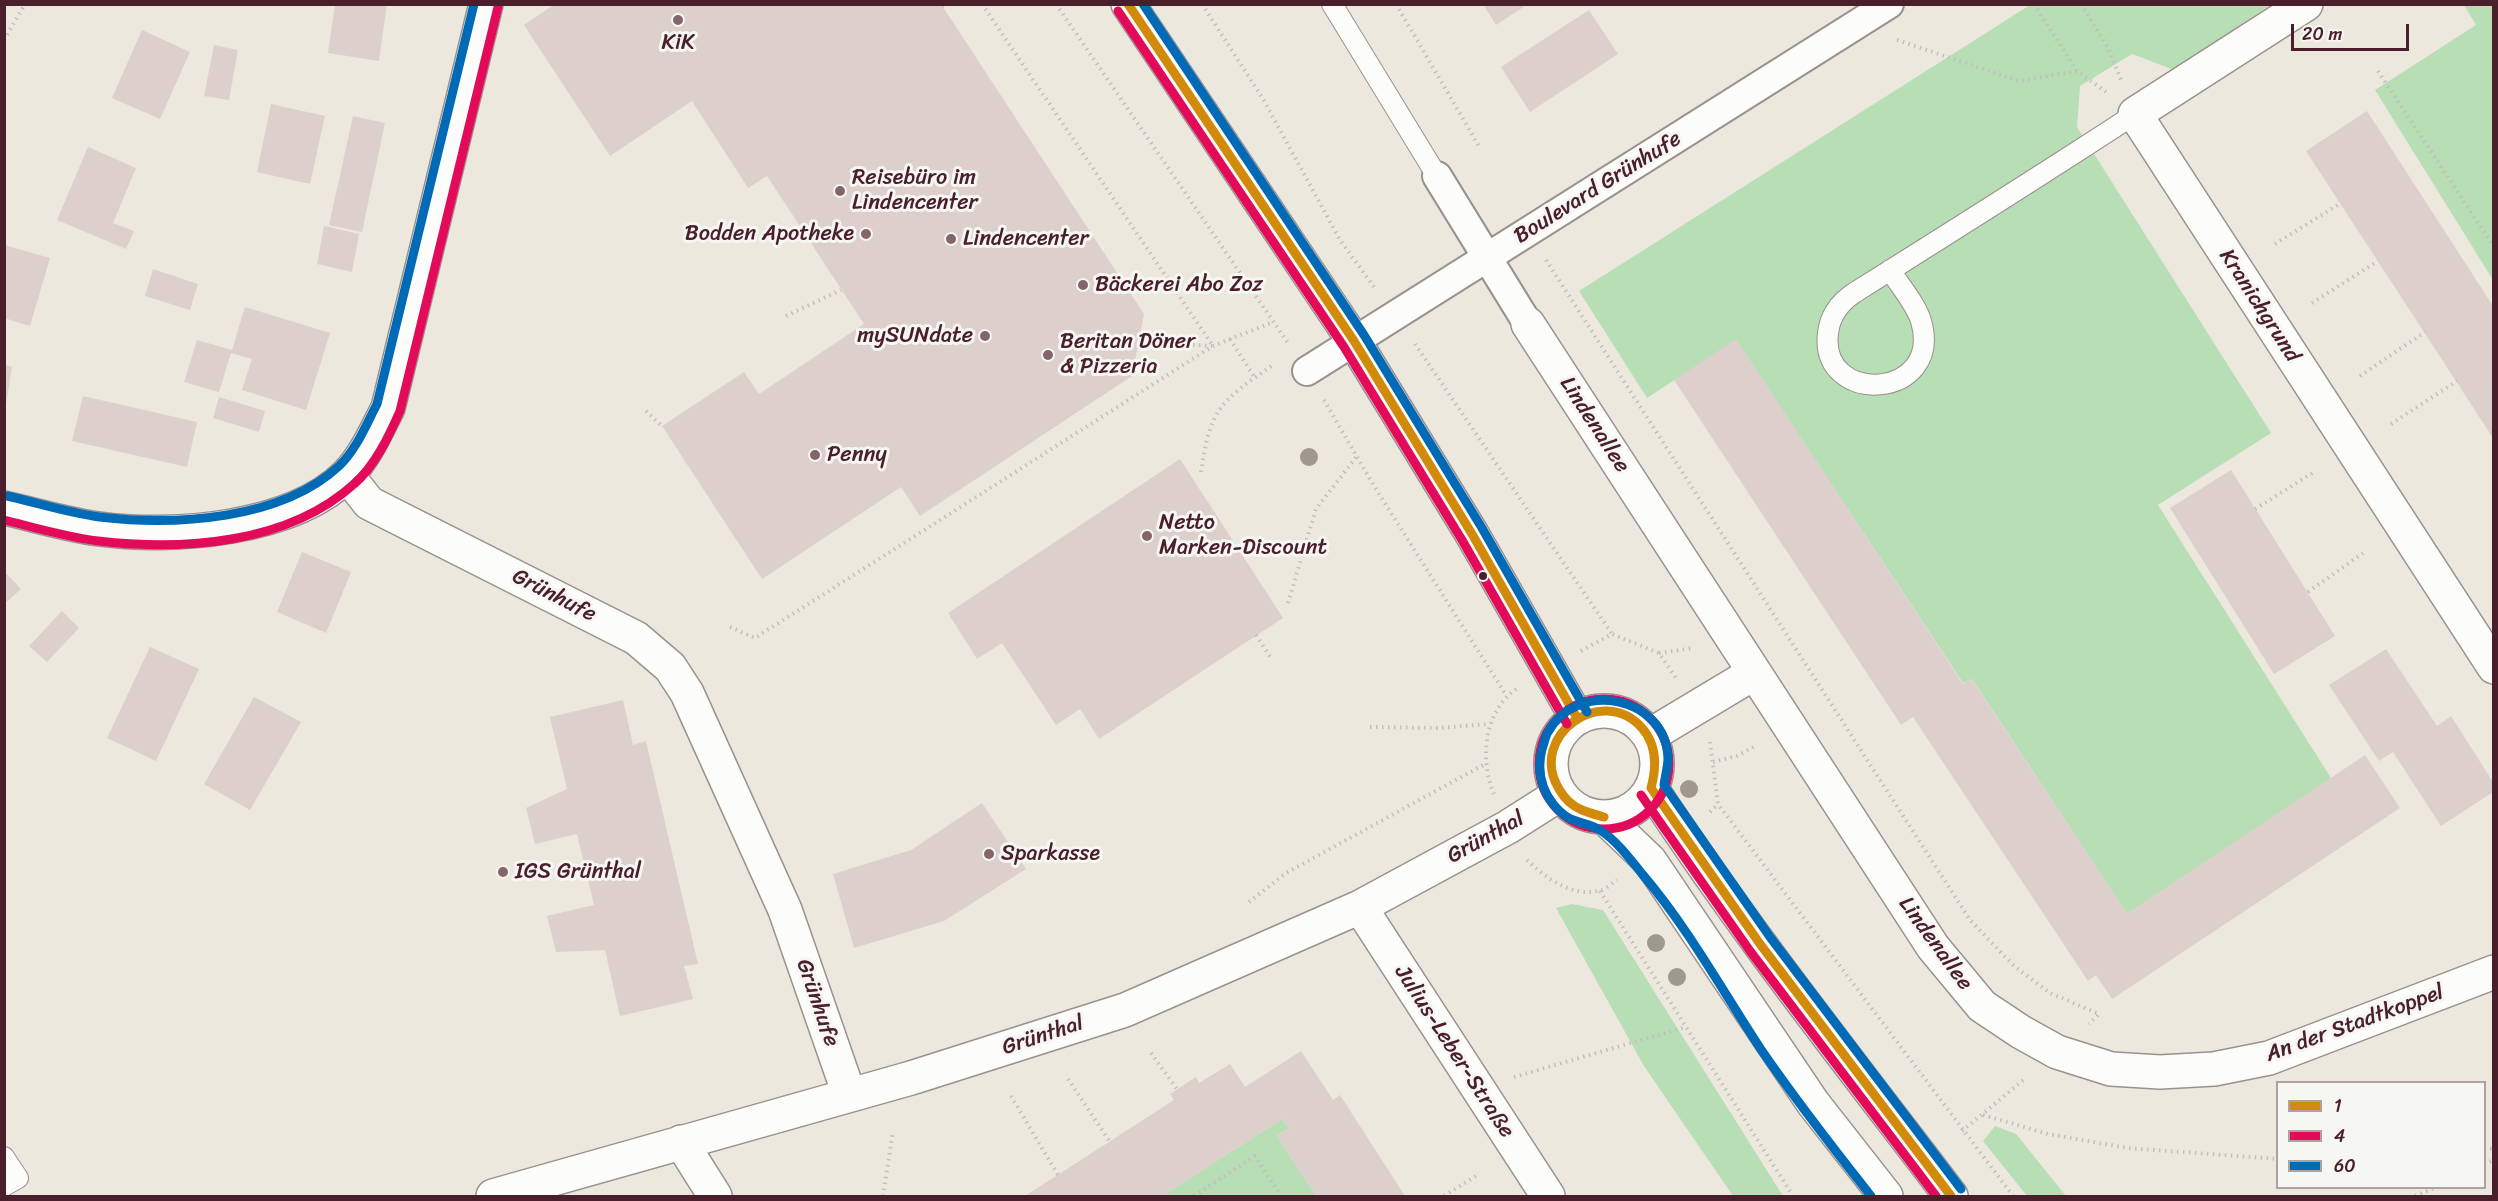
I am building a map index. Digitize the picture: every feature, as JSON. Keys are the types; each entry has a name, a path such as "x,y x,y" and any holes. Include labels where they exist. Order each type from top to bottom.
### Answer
{"street":[{"path":"4,508 99,529 159,531 217,528 264,520 309,503 347,475 370,442 388,408 486,4"},
{"path":"1128,4 1354,341 1472,534 1577,718"},
{"name":"Boulevard Grünhufe","path":"1307,371 1889,4"},
{"path":"2135,114 2306,4"},
{"name":"Kranichgrund","path":"2135,114 2493,667"},
{"name":"Lindenallee","path":"1437,176 1528,324 1754,673 1934,947 1982,1006 2057,1052 2111,1069 2160,1072 2214,1069"},
{"name":"Grünhufe","path":"347,475 369,503 636,638 670,667 687,693 785,910 849,1094"},
{"path":"1649,736 1754,673"},
{"path":"1608,711 1631,719 1649,736 1656,753 1657,771 1651,788 1632,810 1604,817 1579,811 1560,794 1551,767 1552,753 1565,727 1577,718 1592,712 1608,711"},
{"path":"1651,788 1684,838 1797,995 1951,1197"},
{"name":"Grünthal","path":"493,1197 911,1078 1125,1010 1360,907 1509,827 1560,794"},
{"path":"1604,817 1650,861 1813,1102 1886,1197"},
{"name":"Julius-Leber-Straße","path":"1360,907 1548,1197"},
{"name":"An der Stadtkoppel","path":"2214,1069 2269,1058 2493,972"},
{"path":"681,1142 715,1197"}],"lane":[{"path":"1332,4 1437,176"},
{"path":"1890,270 1920,318 1924,335 1922,352 1915,367 1902,378 1887,385 1870,386 1854,381 1840,371 1831,357 1827,340 1829,323 1837,308 1849,297 1890,270 2135,114"},
{"path":"4,1157 18,1178 4,1186"}],"path":[{"path":"4,40 25,4"},
{"path":"982,4 1213,346"},
{"path":"1202,4 1263,99 1340,240"},
{"path":"1396,4 1480,148"},
{"path":"2034,4 2077,71 2135,114"},
{"path":"2081,4 2109,48 2135,114"},
{"path":"1855,26 2019,81 2077,71"},
{"path":"2378,71 2493,247"},
{"path":"2275,244 2341,203"},
{"path":"1527,231 1970,920 2014,966 2050,993 2099,1014"},
{"path":"2312,303 2378,261"},
{"path":"786,316 841,290"},
{"path":"730,627 755,638 1213,346 1273,322"},
{"path":"2360,376 2424,332"},
{"path":"1230,339 1255,378"},
{"path":"1139,342 1213,346"},
{"path":"1201,472 1206,437 1219,409 1233,393 1274,364"},
{"path":"1441,380 1612,634 1659,653 1689,650 1697,646"},
{"path":"2391,424 2457,381"},
{"path":"646,411 662,426"},
{"path":"1288,603 1316,509 1357,456"},
{"path":"2256,509 2314,472"},
{"path":"2308,592 2366,551"},
{"path":"1612,634 1549,668 1506,695 1490,724 1485,764 1492,791 1525,858 1546,878 1575,890 1600,891 1650,861"},
{"path":"1256,636 1271,658"},
{"path":"1659,653 1696,708 1709,735 1718,804 2013,1197"},
{"path":"1370,728 1437,728 1490,724"},
{"path":"1249,902 1286,873 1485,764"},
{"path":"1684,838 1718,804"},
{"path":"1600,891 1793,1197"},
{"path":"1478,1088 1686,1027"},
{"path":"1962,1131 2057,1052"},
{"path":"1151,1053 1177,1089"},
{"path":"1068,1079 1110,1142"},
{"path":"1011,1096 1058,1175"},
{"path":"1982,1115 2048,1134 2127,1148 2276,1159"},
{"path":"883,1197 893,1131"},
{"path":"1194,1197 1255,1156 1281,1197"},
{"path":"1444,1197 1476,1176"},
{"path":"2415,1197 2432,1189"}],"green space":[{"path":"2030,5 2270,5 2174,70 2132,54 2080,86 2077,127 2271,433 2158,505 2331,778 2127,914 1972,679 1963,683 1736,340 1647,398 1579,291"},
{"path":"2464,5 2493,5 2493,280 2375,90 2476,25"},
{"path":"1572,904 1603,910 1783,1196 1733,1196 1644,1066 1556,908"},
{"path":"1282,1119 1289,1128 1277,1136 1316,1196 1162,1196"},
{"path":"1995,1126 2016,1134 2066,1196 2027,1196 1983,1141"}],"building":[{"path":"335,4 387,4 379,61 328,53"},
{"name":"Lindencenter","path":"555,4 941,4 1144,314 1132,376 920,516 901,487 762,579 662,426 744,372 759,394 864,324 767,176 748,188 692,101 610,156 524,25"},
{"path":"1483,4 1528,4 1496,25"},
{"path":"1589,10 1618,54 1530,112 1501,67"},
{"path":"142,30 190,52 160,119 112,98"},
{"path":"214,45 238,50 229,100 204,96"},
{"path":"271,104 325,116 310,184 257,172"},
{"path":"2367,111 2493,306 2493,438 2306,151"},
{"path":"353,116 385,123 362,232 329,225"},
{"path":"88,147 136,168 113,223 134,231 126,249 57,220"},
{"path":"324,226 359,234 352,272 317,264"},
{"path":"4,245 50,258 30,326 4,318"},
{"path":"153,269 198,284 190,310 145,296"},
{"path":"245,307 330,333 306,410 242,390 252,359 231,353 219,392 184,382 197,340 232,350"},
{"path":"1736,339 1963,684 1971,678 2127,914 2365,755 2400,808 2112,999 2096,975 2088,981 1913,717 1901,725 1674,380"},
{"path":"4,365 12,367 6,404 4,404"},
{"path":"83,396 197,422 187,467 72,441"},
{"path":"219,397 265,411 259,432 213,418"},
{"name":"Netto Marken-Discount","path":"1180,459 1283,618 1099,739 1080,709 1056,725 1002,643 977,659 948,613"},
{"path":"2231,470 2335,636 2274,674 2170,508"},
{"path":"302,552 351,572 326,633 277,612"},
{"path":"4,571 21,589 4,604"},
{"path":"62,611 79,628 47,662 29,646"},
{"path":"150,647 199,669 156,761 107,738"},
{"path":"2386,649 2437,726 2451,716 2493,782 2493,792 2441,826 2393,752 2379,761 2329,685"},
{"path":"254,697 301,722 250,810 204,784"},
{"path":"623,700 633,745 646,741 698,964 684,966 693,999 620,1016 605,950 556,952 547,916 594,905 577,834 535,844 526,808 567,789 550,717"},
{"path":"982,803 1026,869 944,921 854,948 833,874 911,850"},
{"path":"1301,1051 1333,1100 1340,1095 1405,1196 1316,1196 1277,1136 1289,1128 1282,1119 1162,1196 1025,1196 1174,1100 1170,1094 1196,1077 1199,1083 1230,1064 1245,1087"}],"transit line":[{"name":"60","path":"7,496 100,517 129,520 193,519 258,508 288,498 315,484 345,460 356,445 377,404 474,4"},
{"name":"1","path":"1128,4 1354,341 1472,534 1577,718"},
{"name":"60","path":"1143,4 1364,335 1482,528 1587,712"},
{"name":"4","path":"4,520 63,535 131,544 165,545 233,539 298,520 328,504 362,477 381,450 400,411 498,7"},
{"name":"4","path":"1118,11 1344,347 1462,540 1567,724"},
{"name":"4","path":"1604,699 1629,704 1650,718 1664,739 1669,764 1664,789 1650,810 1629,824 1604,829 1579,824 1558,810 1544,789 1539,764 1544,739 1558,718 1579,704 1604,699"},
{"name":"60","path":"1871,1196 1773,1067 1690,938 1659,895 1606,834 1565,816 1549,798 1541,778 1542,749 1547,734 1561,715 1579,705 1598,701 1618,702 1637,709 1652,720 1663,737 1668,758 1664,785 1770,937 1961,1189"},
{"name":"1","path":"1604,817 1582,810 1563,796 1552,769 1553,751 1561,735 1574,722 1590,714 1608,711 1626,716 1642,728 1651,741 1653,749 1654,772 1651,788"},
{"name":"1","path":"1651,788 1760,944 1951,1196"},
{"name":"4","path":"1641,795 1750,951 1936,1196"}],"place":[{"name":"KiK","path":"678,20"},
{"name":"Reisebüro im Lindencenter","path":"840,191"},
{"name":"Bodden Apotheke","path":"866,234"},
{"name":"Lindencenter","path":"951,239"},
{"name":"Bäckerei Abo Zoz","path":"1083,285"},
{"name":"mySUNdate","path":"985,336"},
{"name":"Beritan Döner & Pizzeria","path":"1048,355"},
{"name":"Penny","path":"815,455"},
{"name":"Netto Marken-Discount","path":"1147,536"},
{"name":"Sparkasse","path":"989,854"},
{"name":"IGS Grünthal","path":"503,872"}]}
